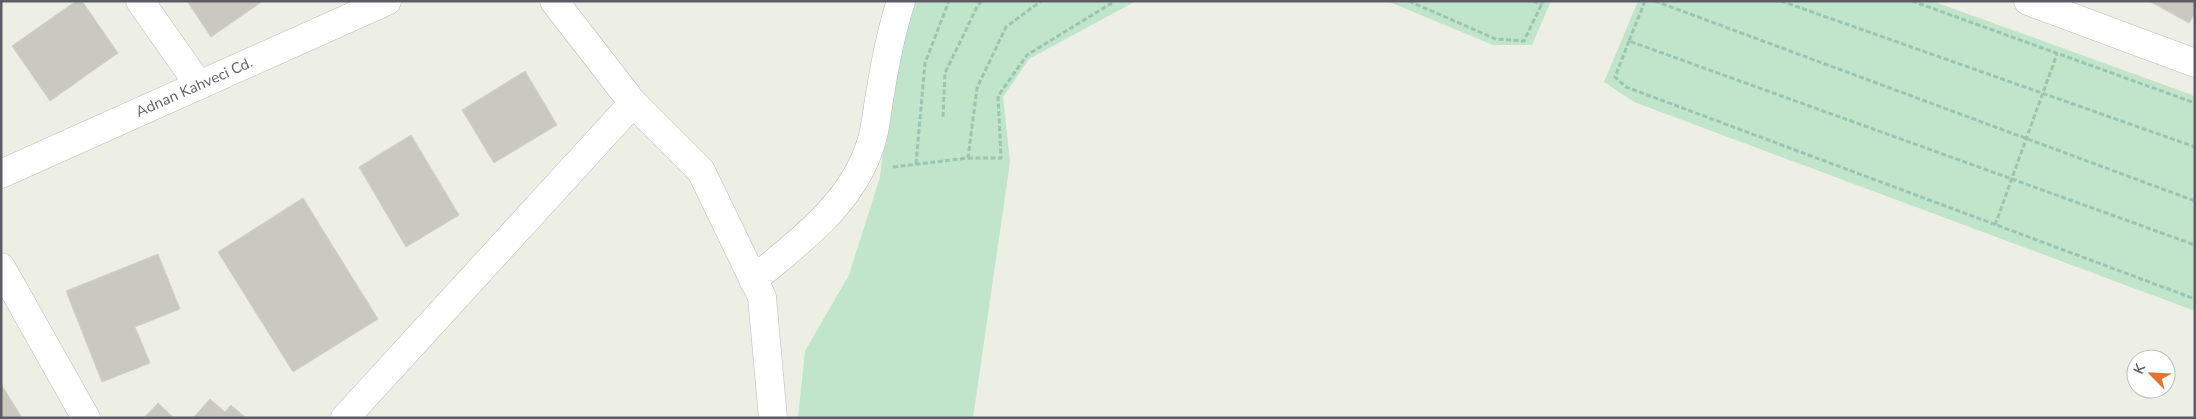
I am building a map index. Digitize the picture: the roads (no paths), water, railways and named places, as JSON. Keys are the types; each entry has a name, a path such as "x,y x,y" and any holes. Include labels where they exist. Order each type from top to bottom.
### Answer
{"street":[{"path":"140,1 199,85"},
{"name":"Adnan Kahveci Cd.","path":"1,174 387,1"},
{"path":"554,1 633,103 701,171 762,297 773,418"},
{"path":"753,280 799,242 848,191 857,178 872,142 886,52 901,1"},
{"path":"2039,3 2195,63"},
{"path":"345,418 633,103"},
{"path":"1,267 86,418"}]}
